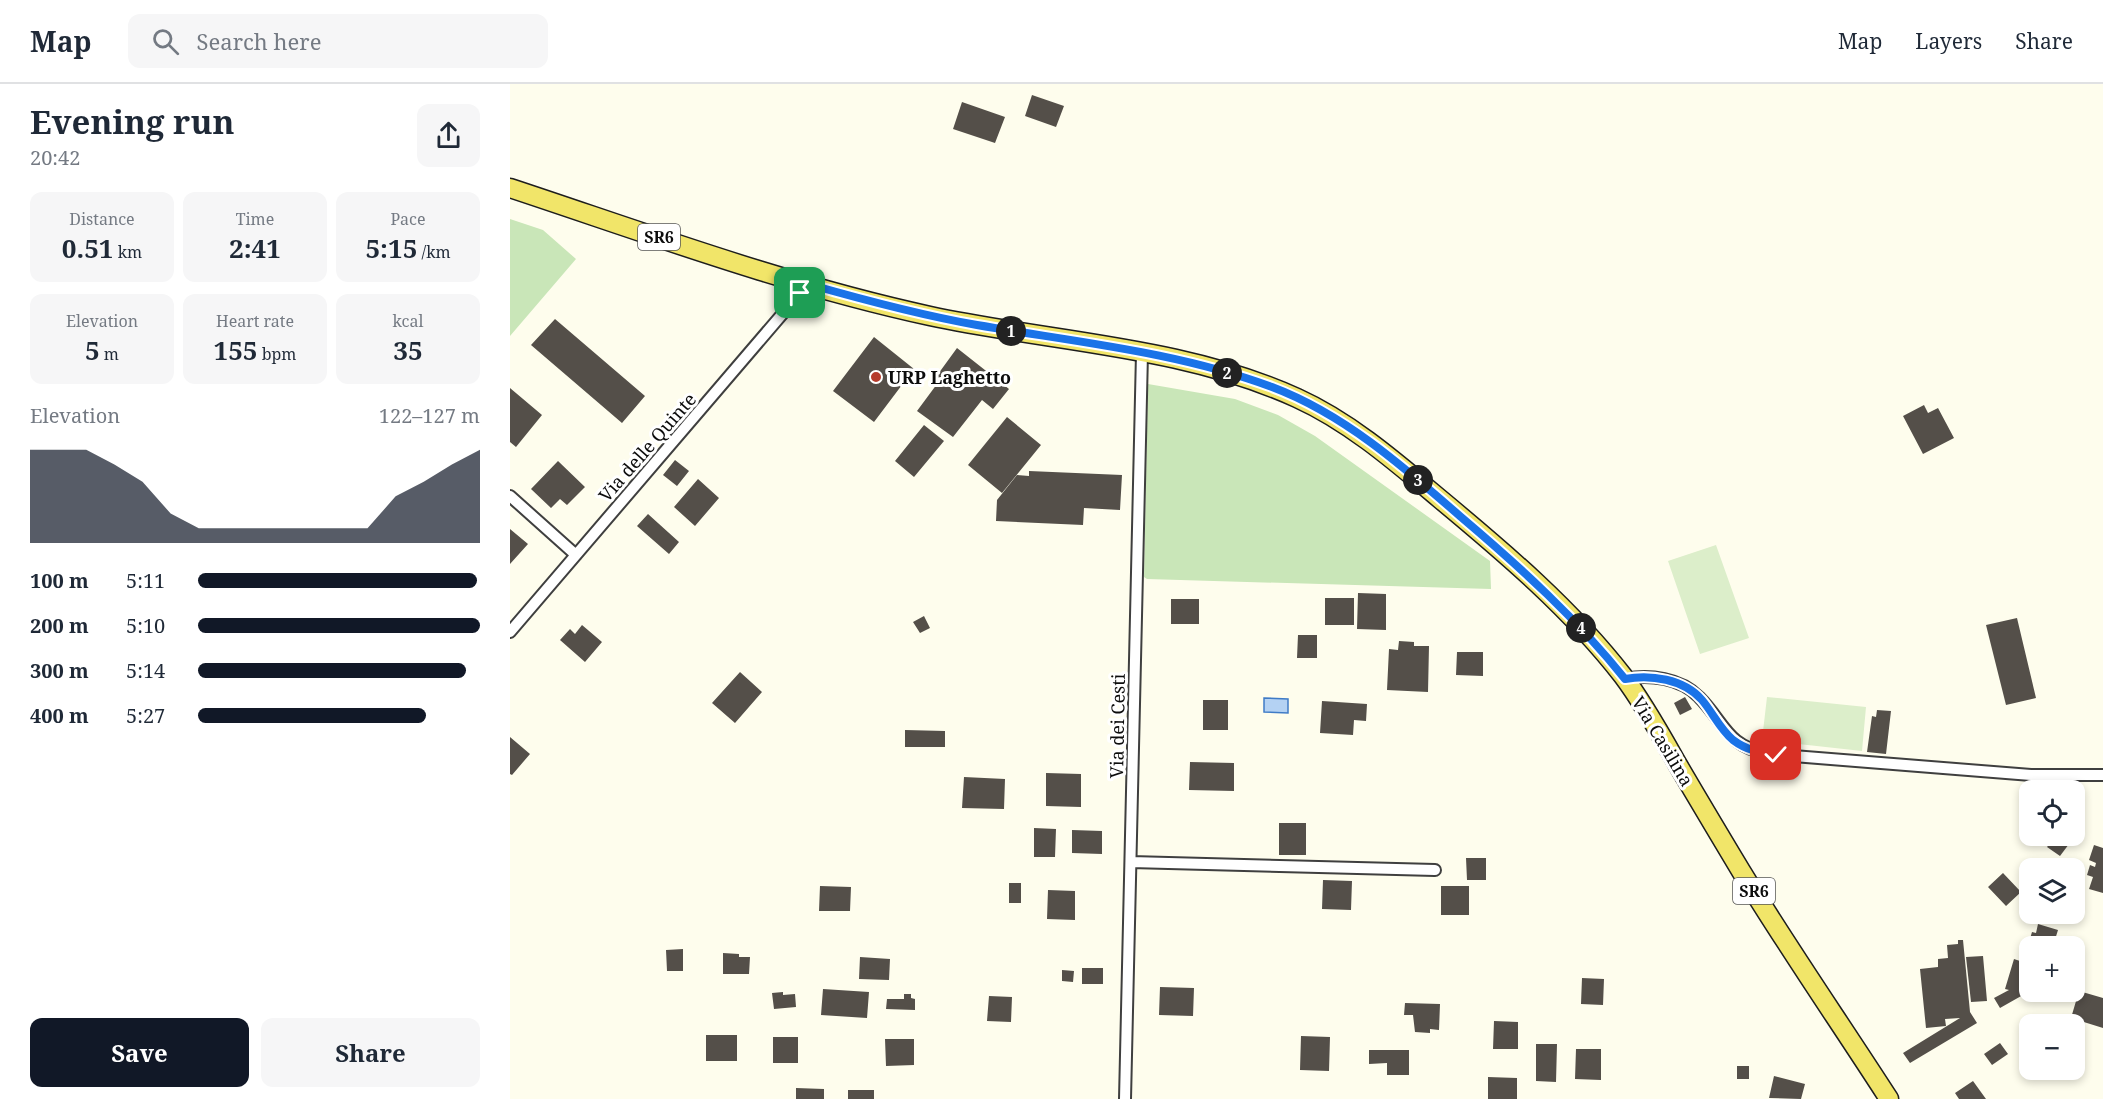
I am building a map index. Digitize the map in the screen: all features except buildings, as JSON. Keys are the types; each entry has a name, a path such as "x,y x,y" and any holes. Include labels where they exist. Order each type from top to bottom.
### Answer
{"main road":[{"name":"Via Casilina","path":"510,188 808,284 887,306 951,320 1142,353 1208,368 1264,384 1305,402 1347,427 1417,479 1498,548 1580,627 1625,679 1652,719 1755,892 1889,1099"}],"street":[{"name":"Via delle Quinte","path":"510,632 808,284"},
{"name":"Via dei Cesti","path":"1125,1099 1142,353"},
{"path":"510,496 576,555"},
{"path":"1625,679 1654,678 1683,686 1698,695 1733,740 1745,748 1768,754 2031,775 2103,775"},
{"path":"1131,862 1435,870"}],"green space":[{"path":"510,219 543,230 576,259 510,336"},
{"path":"1148,384 1235,399 1278,415 1315,436 1490,561 1491,589 1147,579 1144,577"},
{"path":"1716,545 1749,638 1700,654 1668,561"},
{"path":"1767,697 1866,707 1862,751 1762,740"}],"water":[{"path":"1264,698 1288,699 1288,713 1264,712"}],"place":[{"name":"URP Laghetto","path":"876,377"}],"route":[{"path":"800,293 808,284 887,306 951,320 1156,356 1242,377 1295,397 1323,411 1359,435 1446,503 1546,593 1580,627 1625,679 1654,678 1683,686 1698,695 1733,740 1745,748 1776,755"}]}
